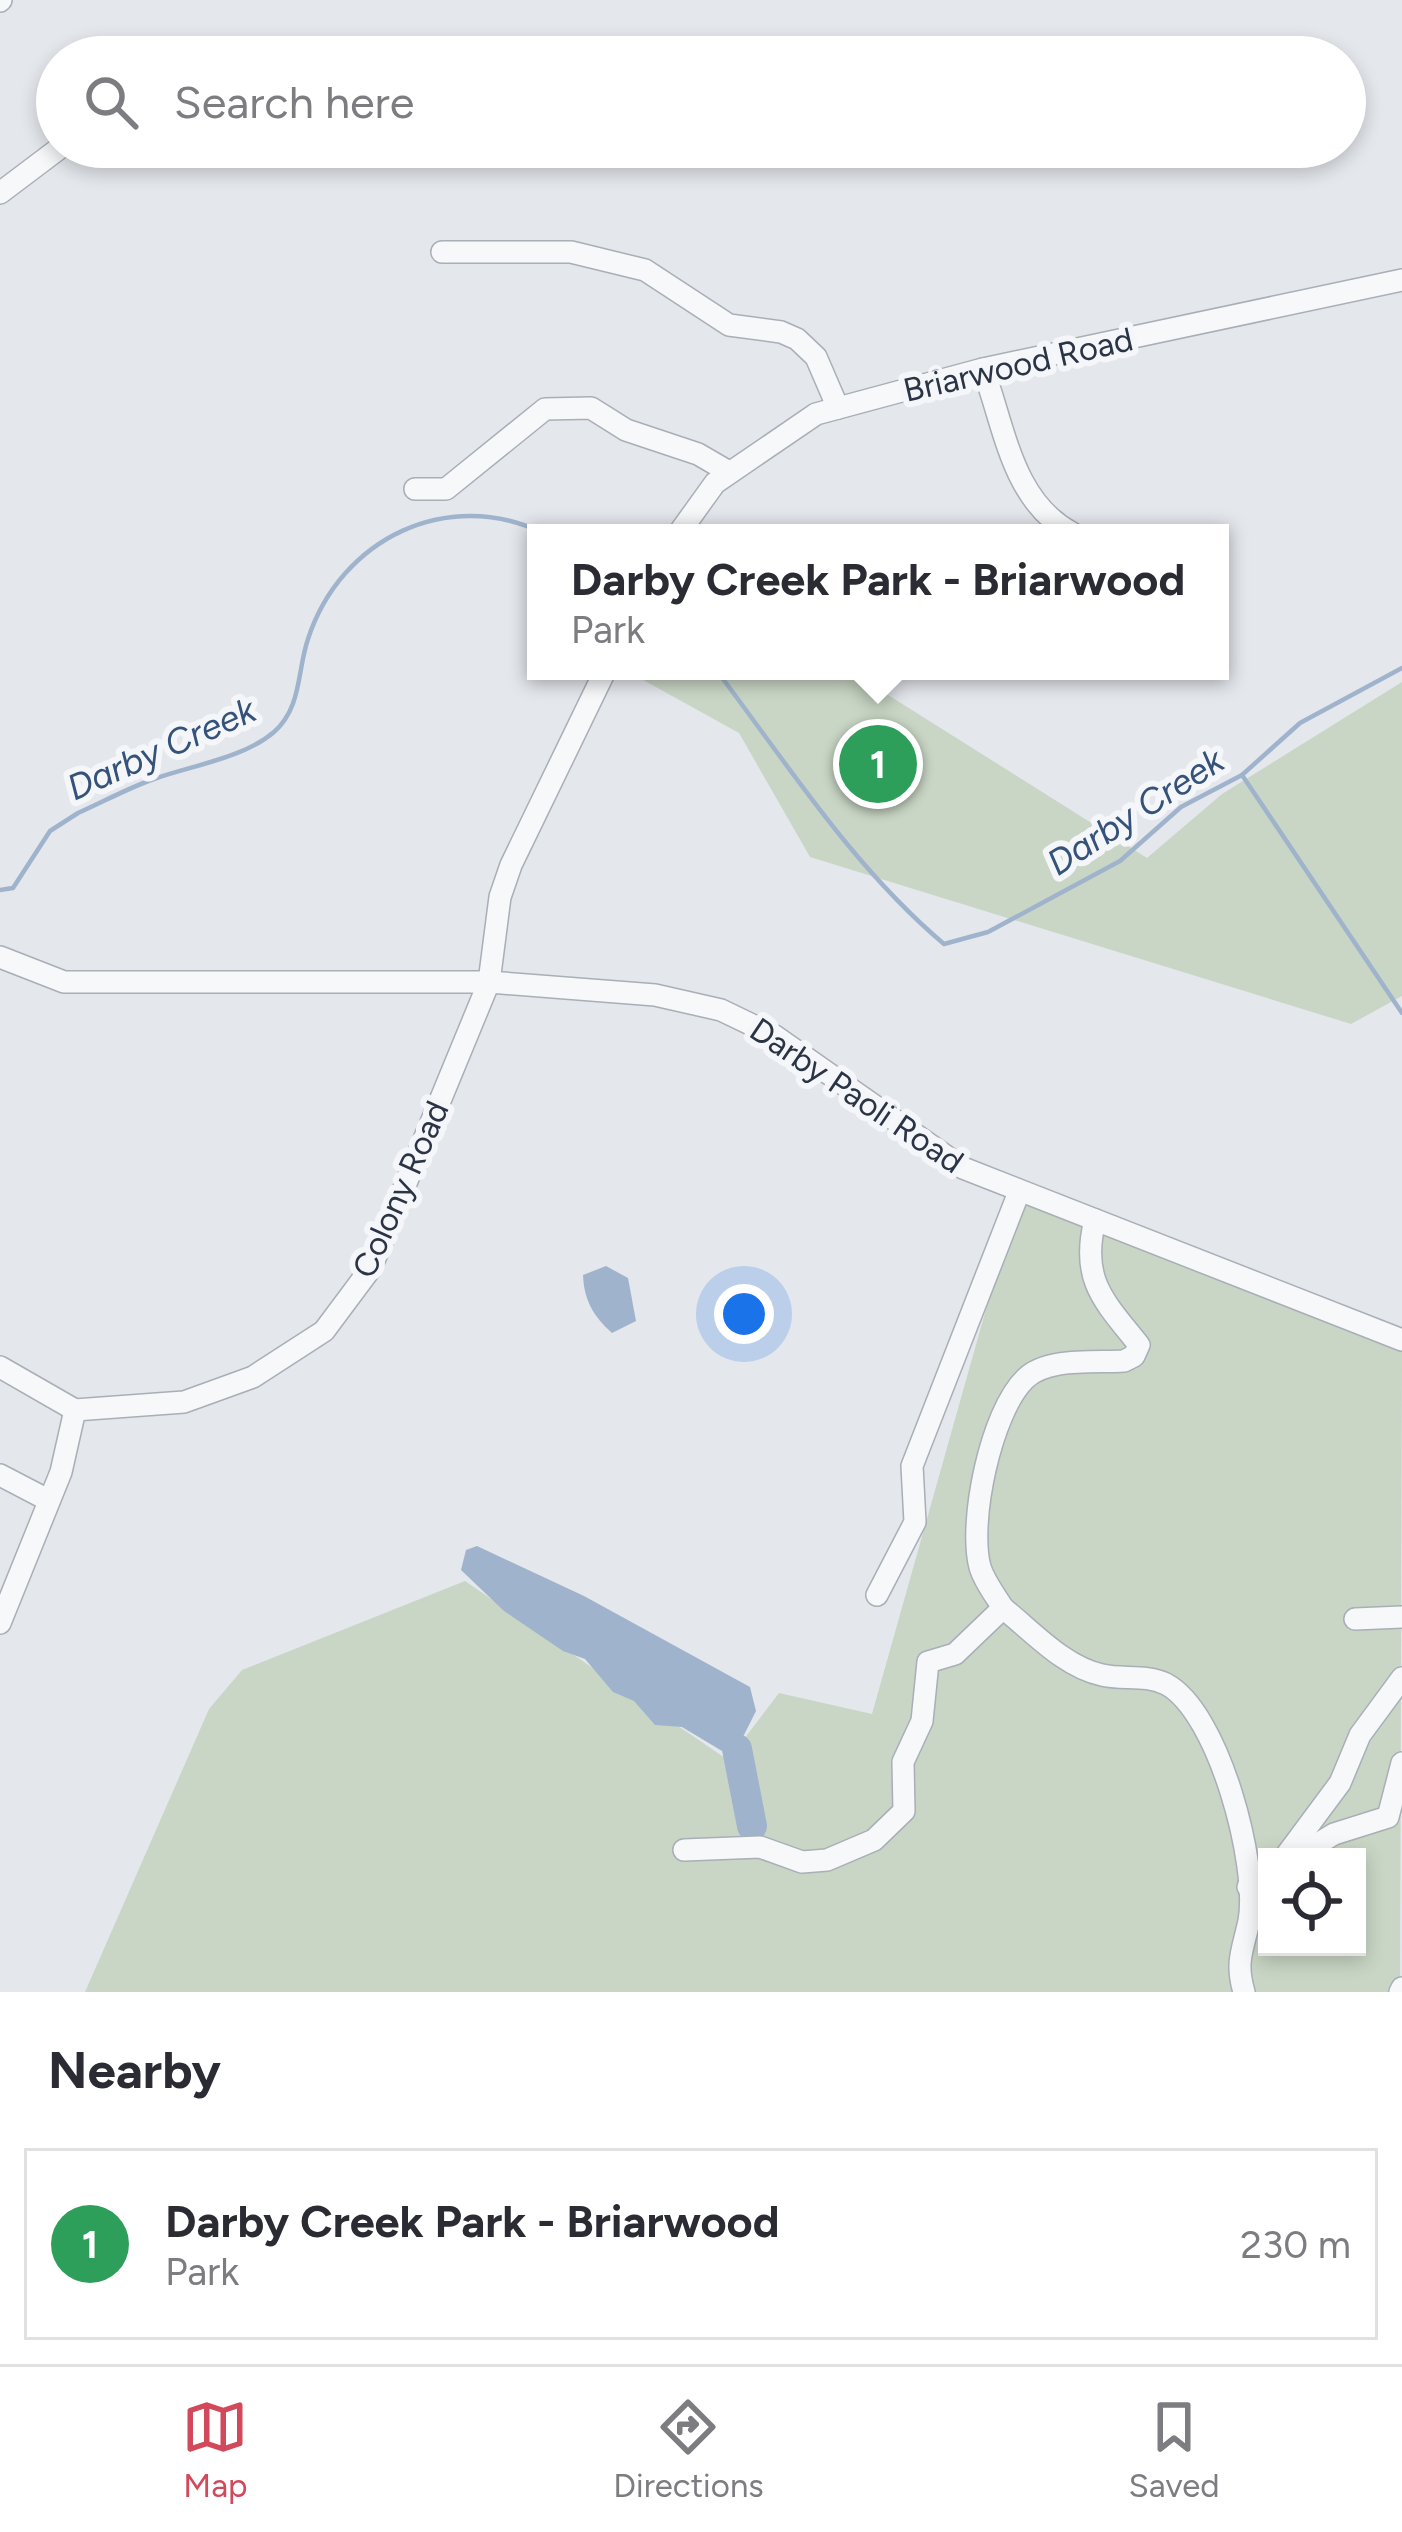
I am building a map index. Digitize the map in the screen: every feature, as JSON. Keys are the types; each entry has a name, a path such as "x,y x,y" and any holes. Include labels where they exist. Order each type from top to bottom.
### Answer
{"street":[{"path":"0,193 36,166"},
{"path":"442,252 571,252 645,270 729,325 781,332 797,340 816,357 838,408"},
{"name":"Briarwood Road","path":"686,524 729,472 816,414 983,369 1402,280"},
{"path":"983,369 1029,495 1055,524"},
{"path":"415,489 446,488 545,409 591,408 626,430 698,454 729,472"},
{"path":"490,982 500,897 601,680"},
{"name":"Darby Paoli Road","path":"0,957 64,982 490,982 655,995 721,1010 775,1036 932,1151 1019,1192 1402,1340"},
{"name":"Colony Road","path":"75,1410 184,1402 253,1377 324,1331 371,1268 490,982"},
{"path":"877,1595 915,1522 912,1466 1019,1192"},
{"path":"1095,1220 1088,1249 1100,1302 1139,1345 1134,1357 1124,1361 1052,1365 1026,1377 993,1440 976,1538 981,1569 1003,1607 1071,1662 1102,1675 1163,1682 1186,1699 1223,1758 1248,1887 1249,1920 1236,1965 1244,1992"},
{"path":"0,1367 75,1410 48,1500 0,1623"},
{"path":"0,1475 48,1500"},
{"path":"684,1850 760,1846 802,1862 852,1852 874,1840 904,1811 903,1762 919,1733 928,1662 955,1654 1003,1607"},
{"path":"1355,1619 1402,1617"},
{"path":"1292,1848 1340,1783 1360,1735 1402,1678"},
{"path":"1311,1848 1334,1834 1388,1817 1402,1762"},
{"path":"1248,1887 1258,1879"}],"green space":[{"path":"643,680 864,680 1147,858 1222,794 1402,682 1402,996 1351,1024 810,857 739,733"},
{"path":"1019,1192 1402,1340 1400,1992 85,1992 209,1709 242,1670 465,1581 728,1760 779,1693 872,1714"}],"water":[{"path":"606,1266 628,1278 636,1321 612,1333 591,1307 583,1275"},
{"path":"477,1546 584,1596 750,1687 756,1711 737,1749 727,1754 682,1727 655,1725 634,1701 613,1692 585,1659 563,1651 504,1611 461,1570 466,1550"}],"waterway":[{"name":"Darby Creek","path":"0,890 13,888 50,831 78,813 144,783 232,755 274,732 290,711 308,639 324,604 345,573 372,549 402,531 436,520 471,516 527,527"},
{"name":"Darby Creek","path":"724,680 851,849 944,944 988,932 1120,861 1181,807 1242,775 1300,723 1402,668"},
{"path":"1242,775 1402,1013"},
{"path":"737,1749 752,1826"}],"place":[{"name":"Darby Creek Park - Briarwood","path":"878,764"}]}
